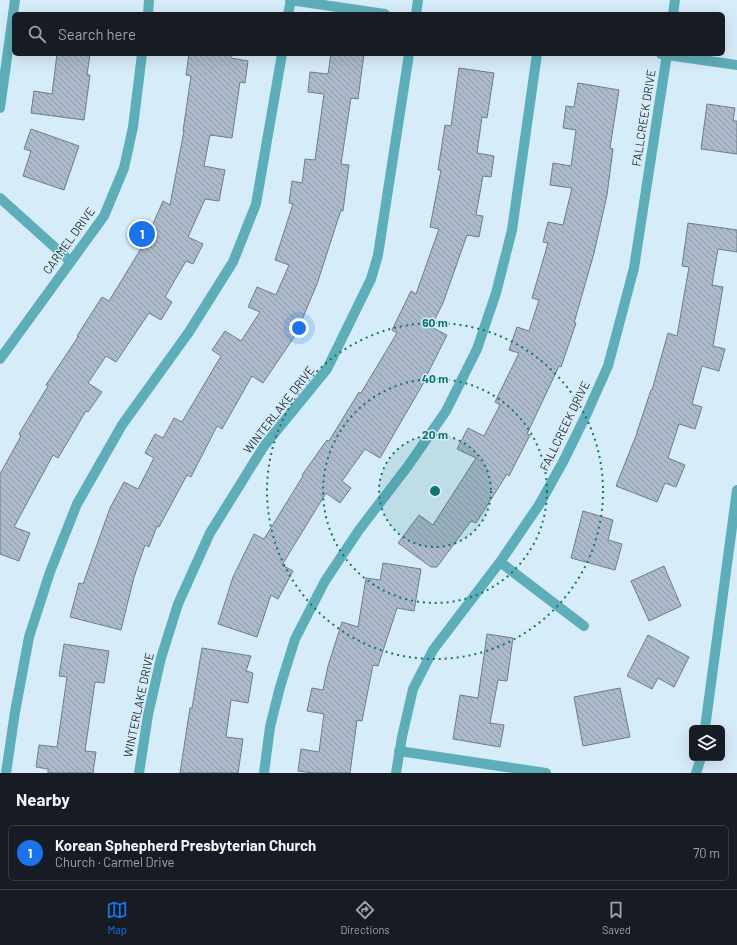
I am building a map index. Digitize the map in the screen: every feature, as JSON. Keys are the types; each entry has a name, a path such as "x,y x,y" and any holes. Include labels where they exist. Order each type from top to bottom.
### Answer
{"street":[{"path":"14,12 16,0"},
{"path":"148,12 149,0"},
{"path":"288,12 290,0 371,12"},
{"path":"416,12 418,0"},
{"path":"673,12 675,0"},
{"path":"0,108 12,27"},
{"name":"CARMEL DRIVE","path":"0,358 104,216 124,168 133,127 142,56"},
{"path":"6,773 15,712 29,638 50,572 77,504 122,426 189,332 233,262 256,204 282,56"},
{"name":"WINTERLAKE DRIVE","path":"139,773 148,715 161,658 178,604 210,533 264,446 327,369 371,279 378,255 409,56"},
{"path":"264,773 270,728 280,687 295,639 326,581 359,530 408,466 446,411 478,349 496,293 512,230 537,56"},
{"name":"FALLCREEK DRIVE","path":"396,773 399,751 413,689 433,650 500,562 539,505 564,460 608,366 634,268 665,56"},
{"path":"678,56 737,65"},
{"path":"0,198 70,261"},
{"path":"705,725 737,490"},
{"path":"500,562 584,626"},
{"path":"399,751 546,773"},
{"path":"696,773 699,761"}],"building":[{"path":"57,56 90,56 87,75 90,75 84,120 31,113 34,91 52,94"},
{"path":"189,56 231,56 231,58 248,61 245,83 240,82 232,138 210,135 204,166 225,170 219,201 205,199 188,237 203,244 193,264 186,261 165,297 172,302 161,320 149,313 116,362 106,356 88,383 102,392 88,412 86,411 58,458 53,455 14,527 30,533 19,561 0,554 0,474 21,436 19,434 48,386 46,385 78,337 77,336 102,297 109,301 145,242 163,201 170,205 184,131 191,76 186,75"},
{"path":"331,56 364,56 358,99 351,98 341,164 349,165 343,211 341,210 317,284 296,334 263,383 252,376 222,429 217,426 191,477 187,475 159,527 157,526 149,547 145,545 134,577 121,630 70,617 79,583 83,584 110,508 124,482 138,489 154,458 145,453 155,434 163,438 174,418 182,422 221,356 212,350 225,331 241,341 260,312 248,307 257,287 276,295 289,265 275,260 293,204 289,203 292,181 302,183 305,159 315,160 324,94 308,92 310,72 328,74"},
{"path":"459,68 494,73 487,118 482,117 477,153 494,156 491,177 483,176 476,215 483,216 479,237 467,235 443,303 431,327 447,335 427,377 380,458 365,449 342,481 351,488 340,503 326,493 282,565 293,571 278,599 271,595 257,637 218,624 233,577 254,534 264,539 303,476 302,475 327,440 329,441 359,392 361,393 397,333 392,330 411,291 416,294 439,229 430,227 441,170 438,170 445,125 451,126"},
{"path":"578,83 619,90 610,148 613,149 607,195 594,253 574,323 576,323 561,367 559,366 527,434 530,435 509,476 507,474 476,523 471,521 437,567 431,567 398,543 419,515 433,525 476,458 457,449 468,428 484,436 500,405 495,402 519,353 509,350 517,327 529,331 539,300 532,298 548,243 543,242 548,222 563,225 572,188 550,185 553,163 571,166 576,130 563,128 566,106 574,107"},
{"path":"707,104 735,108 733,121 737,121 737,154 701,149"},
{"path":"31,129 79,146 64,190 23,176 31,151 24,149"},
{"path":"688,223 737,230 737,252 718,249 712,285 723,287 713,346 725,349 719,371 702,366 692,404 702,407 695,429 679,424 668,458 685,465 676,487 665,483 657,502 616,486 652,390 668,333 677,336 689,267 682,266"},
{"path":"583,511 613,520 608,540 622,544 615,570 571,558"},
{"path":"383,563 421,569 414,611 397,608 378,666 373,665 362,721 357,720 350,773 313,773 298,771 301,749 319,752 324,714 307,711 312,688 323,690 328,666 342,622 358,627 366,578 380,580"},
{"path":"664,566 681,606 649,621 631,581"},
{"path":"487,634 513,638 507,681 498,680 490,723 504,725 500,747 453,739 460,695 478,698"},
{"path":"648,635 689,657 674,687 658,678 652,689 627,676"},
{"path":"64,644 109,651 104,683 95,682 85,751 96,752 93,773 48,773 48,769 36,767 39,745 57,747 67,677 59,676"},
{"path":"202,648 251,656 246,671 253,673 248,703 231,700 226,737 243,739 238,773 180,773 190,708 192,708"},
{"path":"620,688 630,737 583,746 574,697"}],"place":[{"name":"Korean Sphepherd Presbyterian Church","path":"142,234"}]}
